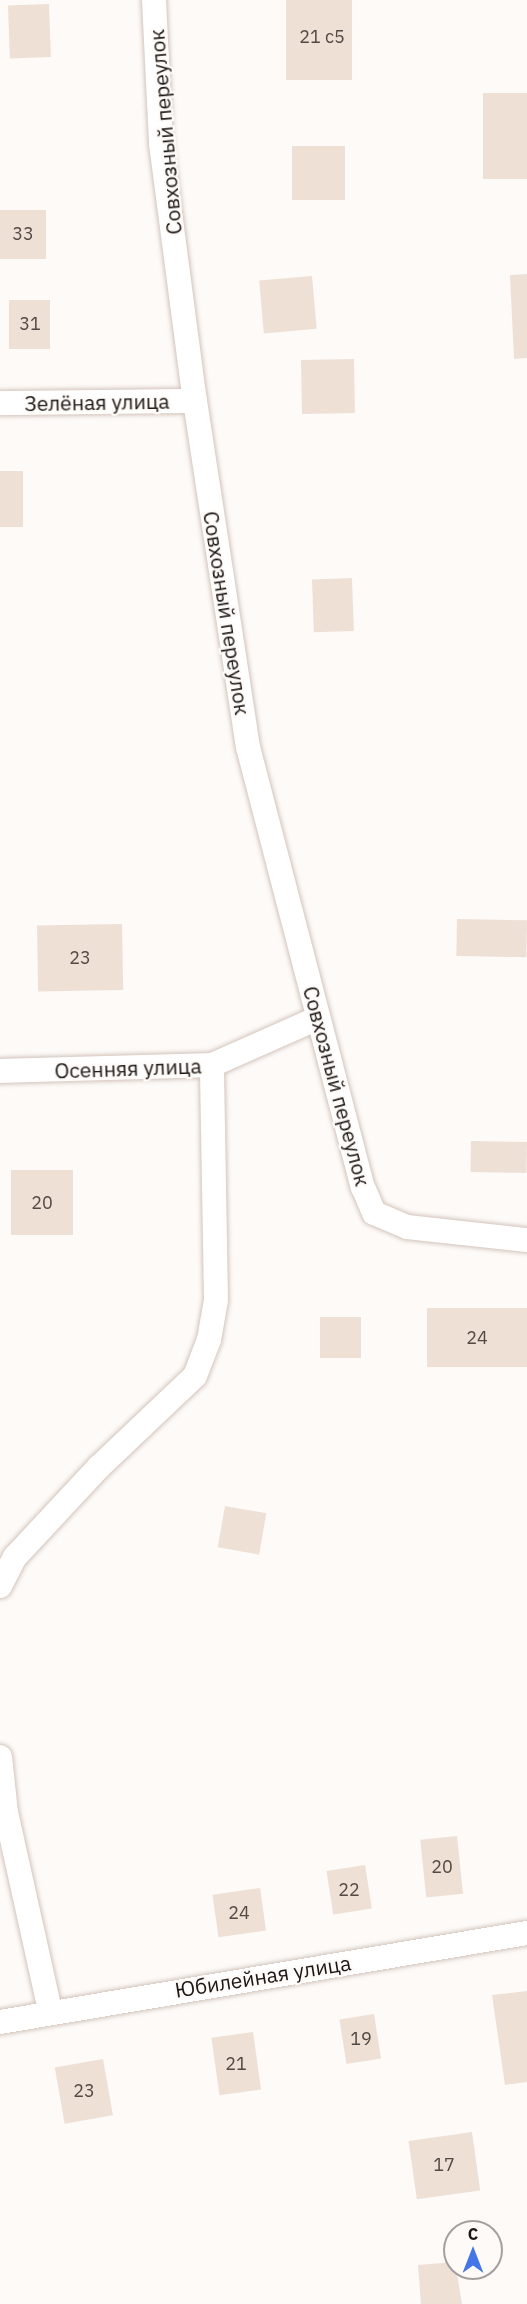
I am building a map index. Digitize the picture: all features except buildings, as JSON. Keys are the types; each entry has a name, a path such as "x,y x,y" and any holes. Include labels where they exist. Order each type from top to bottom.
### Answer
{"street":[{"name":"Совхозный переулок","path":"154,0 161,144 195,401 248,747 337,1097 374,1213 407,1227 527,1240"},
{"name":"Зелёная улица","path":"0,403 195,401"},
{"name":"Осенняя улица","path":"0,1071 212,1065 318,1018"},
{"path":"0,1586 15,1557 99,1467 195,1376 209,1340 216,1300 212,1065"},
{"path":"0,1757 6,1812 50,2012"},
{"name":"Юбилейная улица","path":"0,2022 527,1933"}]}
